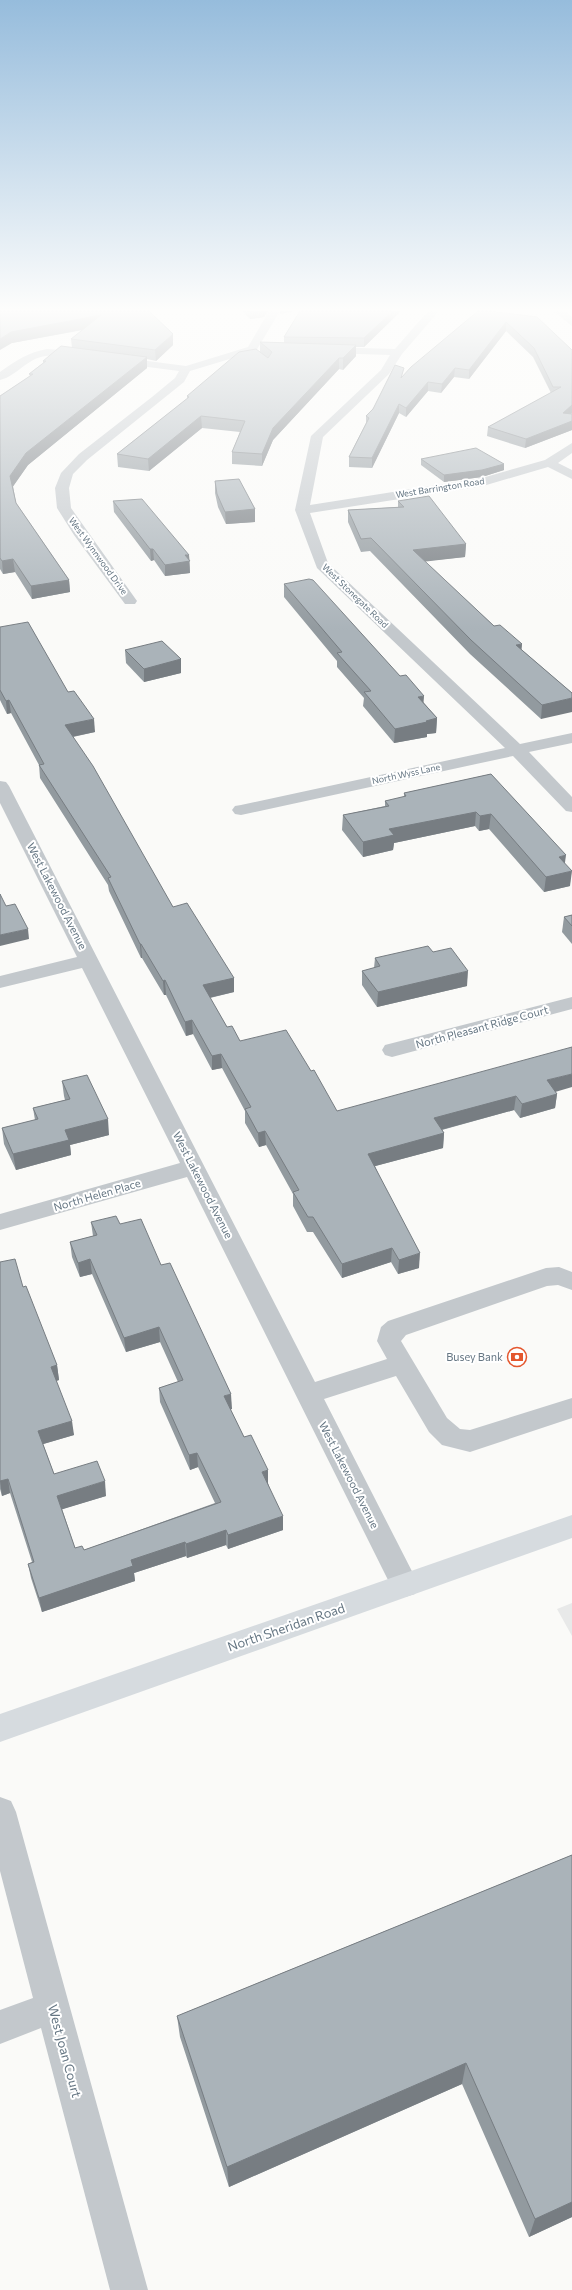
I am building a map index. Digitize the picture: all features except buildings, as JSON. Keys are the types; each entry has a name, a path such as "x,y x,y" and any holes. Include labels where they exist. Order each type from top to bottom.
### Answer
{"main road":[{"name":"North Sheridan Road","path":"0,1728 572,1526"}],"street":[{"name":"West Wynnwood Drive","path":"130,601 79,532 64,508 62,488 67,473 83,457 133,418"},
{"path":"302,510 317,436 336,418"},
{"name":"West Barrington Road","path":"302,510 484,482 548,463 572,447"},
{"path":"548,463 572,475"},
{"name":"West Stonegate Road","path":"302,510 322,565 518,750 572,807"},
{"name":"North Wyss Lane","path":"241,810 572,738"},
{"name":"West Lakewood Avenue","path":"0,786 405,1585"},
{"path":"0,982 89,960"},
{"name":"North Pleasant Ridge Court","path":"392,1050 572,1003"},
{"name":"North Helen Place","path":"0,1222 194,1167"},
{"path":"572,1281 559,1276 546,1277 397,1328 390,1334 389,1342 438,1425 446,1435 455,1440 470,1442 572,1408"},
{"path":"308,1394 402,1364"},
{"name":"West Joan Court","path":"0,1812 129,2290"},
{"path":"0,2027 53,2007"}],"shaded area":[{"path":"572,1603 572,1636 557,1609"}],"place":[{"name":"Busey Bank","path":"517,1357"}]}
